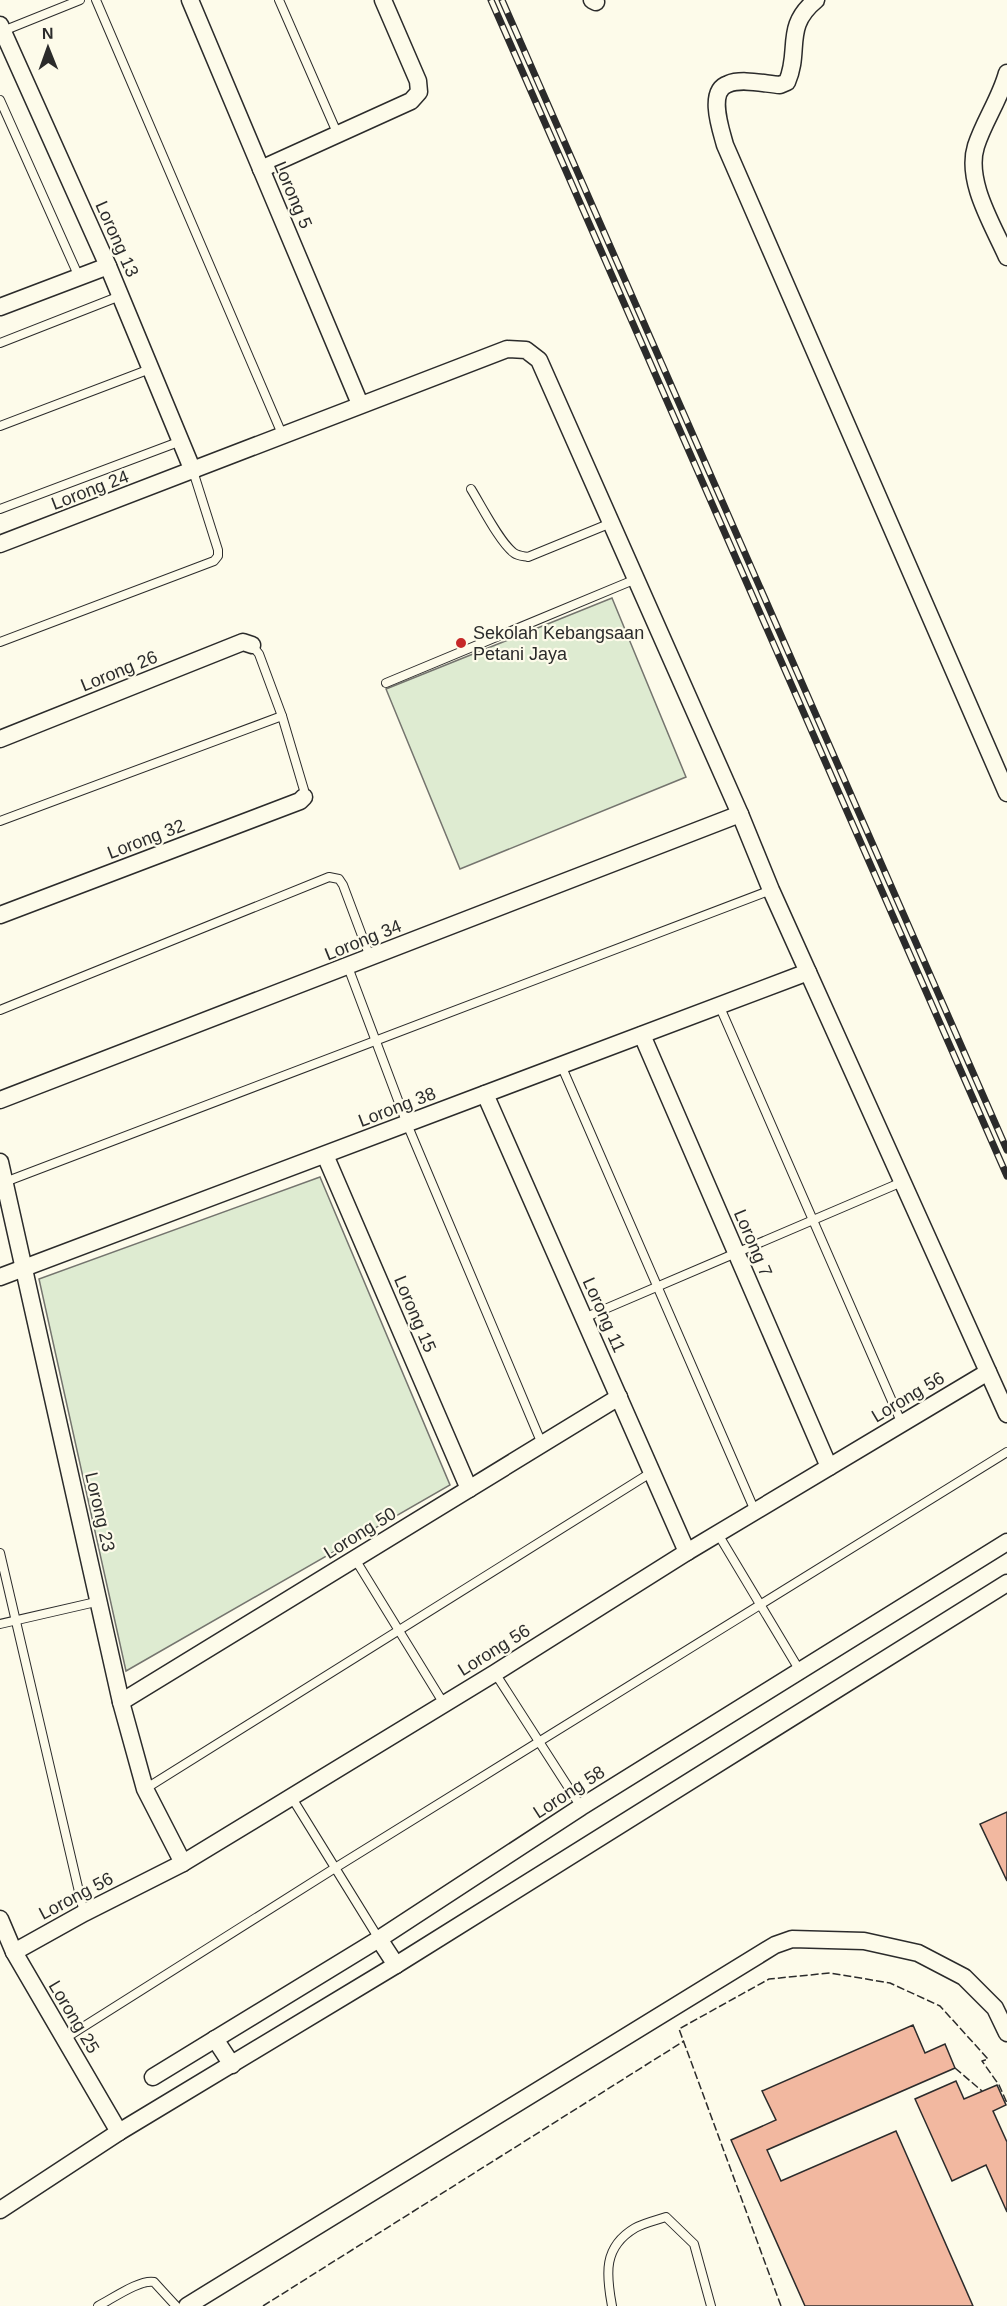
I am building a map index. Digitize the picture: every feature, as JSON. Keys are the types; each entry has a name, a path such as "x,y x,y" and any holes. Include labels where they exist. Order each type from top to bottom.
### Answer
{"street":[{"name":"Lorong 5","path":"190,0 360,404"},
{"path":"261,169 411,101 419,92 418,81 383,0"},
{"path":"816,0 801,14 797,24 787,82 780,85 736,82 726,84 718,92 718,123 725,145 1007,793"},
{"name":"Lorong 13","path":"1,28 108,266 193,471"},
{"path":"1007,73 1004,86 976,146 973,162 975,183 1007,257"},
{"path":"1,305 108,266"},
{"name":"Lorong 24","path":"0,544 507,349 526,350 539,360 740,814 771,890 1007,1414"},
{"name":"Lorong 26","path":"0,739 243,642 252,645"},
{"name":"Lorong 32","path":"0,915 300,801 304,797"},
{"name":"Lorong 34","path":"0,1100 740,814"},
{"name":"Lorong 38","path":"0,1277 808,972"},
{"name":"Lorong 7","path":"642,1035 829,1467"},
{"name":"Lorong 11","path":"485,1094 687,1552"},
{"name":"Lorong 15","path":"325,1155 469,1489"},
{"name":"Lorong 23","path":"0,1162 121,1702 145,1789 183,1863"},
{"name":"Lorong 56","path":"14,1952 84,1913 183,1863 495,1673 718,1533 988,1372"},
{"name":"Lorong 50","path":"121,1702 619,1397"},
{"name":"Lorong 58","path":"153,2078 379,1939 581,1807 1007,1542"},
{"path":"0,2210 119,2132 396,1965 1007,1583"},
{"name":"Lorong 25","path":"0,1919 14,1952 119,2132"},
{"path":"379,1939 396,1965"},
{"path":"187,2306 775,1945 792,1940 864,1941 918,1953 964,1977 995,2008 1007,2033"},
{"path":"215,2039 232,2064"}],"lane":[{"path":"1,28 80,0"},
{"path":"96,0 282,434"},
{"path":"279,0 338,135"},
{"path":"0,100 79,277"},
{"path":"0,343 120,296"},
{"path":"0,426 150,369"},
{"name":"Lorong 24","path":"0,510 181,441"},
{"path":"0,642 214,561 218,556 218,550 193,471"},
{"path":"471,489 506,544 520,556 528,557 611,523"},
{"path":"386,683 636,579"},
{"path":"252,645 259,654 282,716 304,790 304,797"},
{"path":"0,821 282,716"},
{"path":"0,1010 329,877 339,879 343,885 370,957"},
{"path":"5,1182 771,890"},
{"path":"348,967 407,1124 542,1444"},
{"path":"719,1005 902,1424"},
{"path":"561,1065 755,1511"},
{"path":"584,1318 902,1182"},
{"path":"64,2039 335,1868 1007,1452"},
{"path":"145,1789 652,1472"},
{"path":"718,1533 800,1671"},
{"path":"0,1553 84,1913"},
{"path":"355,1559 444,1704"},
{"path":"0,1624 100,1601"},
{"path":"495,1673 581,1807"},
{"path":"291,1798 379,1939"},
{"path":"612,2306 606,2275 613,2247 635,2228 666,2217 694,2244 711,2306"},
{"path":"98,2306 146,2281 154,2282 176,2306"}],"green space":[{"path":"612,598 686,777 460,869 386,689"},
{"path":"320,1177 450,1485 126,1671 39,1279"}],"building":[{"path":"1007,1812 1007,1881 980,1824"},
{"path":"913,2025 925,2053 945,2044 955,2068 767,2150 781,2181 896,2131 973,2306 805,2306 731,2140 776,2120 762,2091"},
{"path":"956,2081 964,2099 997,2085 1006,2105 993,2111 1007,2142 1007,2212 986,2165 952,2181 915,2099"}],"railway":[{"path":"491,0 1007,1176"},
{"path":"502,0 1007,1150"}],"fence":[{"path":"781,2306 679,2029 769,1979 830,1973 890,1983 940,2006 988,2059 982,2061 999,2085 1007,2103"},
{"path":"263,2306 684,2041"},
{"path":"955,2068 982,2091"}],"place":[{"name":"Sekolah Kebangsaan Petani Jaya","path":"461,643"}]}
